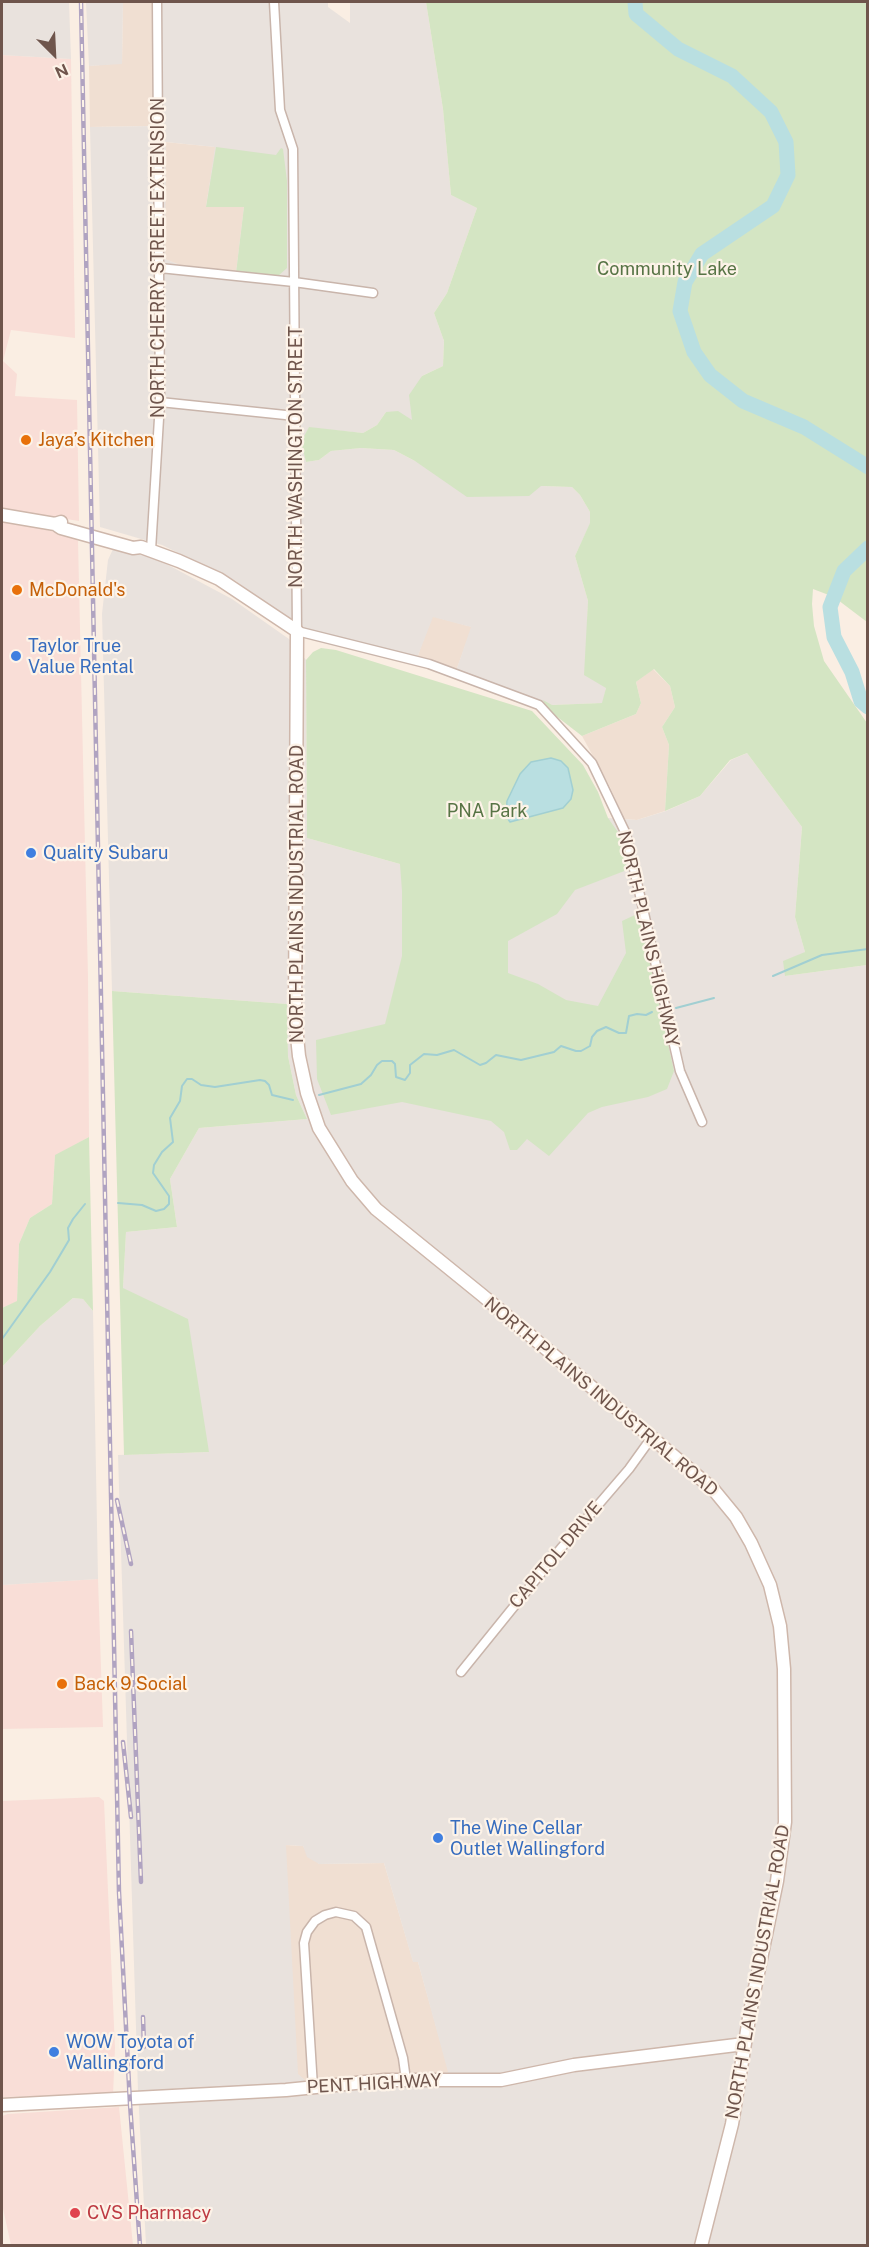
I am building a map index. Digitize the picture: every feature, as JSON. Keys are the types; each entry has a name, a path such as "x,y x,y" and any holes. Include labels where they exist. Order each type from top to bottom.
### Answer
{"street":[{"name":"NORTH CHERRY STREET EXTENSION","path":"146,549 160,402 157,2"},
{"name":"NORTH WASHINGTON STREET","path":"274,2 280,110 293,149 297,631"},
{"path":"160,268 373,293"},
{"path":"160,402 295,416"},
{"name":"NORTH PLAINS HIGHWAY","path":"2,516 56,524 62,528 133,548 146,549 219,579 297,631 429,664 539,705 592,763 626,834 680,1071 702,1122"},
{"name":"NORTH PLAINS INDUSTRIAL ROAD","path":"297,631 296,1017 301,1065 307,1093 320,1128 352,1181 376,1209 713,1489 736,1517 752,1543 770,1585 780,1626 784,1669 785,1822 777,1881 744,2044 730,2131 701,2246"},
{"name":"CAPITOL DRIVE","path":"461,1672 652,1437"},
{"path":"313,2087 304,1943 307,1932 315,1921 336,1912 350,1915 366,1927 403,2058 406,2080"},
{"name":"PENT HIGHWAY","path":"2,2105 406,2080 501,2080 574,2065 744,2044"}],"shaded area":[{"path":"2,2 69,2 71,59 2,55"},
{"path":"86,2 123,2 122,64 89,66"},
{"path":"123,2 153,2 153,126 90,127 89,66 122,63"},
{"path":"153,2 328,2 328,7 350,23 350,2 426,2 443,109 451,195 477,208 447,293 434,313 444,341 443,366 422,376 412,421 386,412 377,425 363,433 309,428 302,442 306,462 319,460 331,451 361,448 394,450 415,461 541,486 572,487 580,495 590,512 590,524 575,556 588,601 587,635 606,688 603,703 552,705 547,709 456,671 471,627 433,617 417,658 310,632 288,621 236,581 162,545 100,527 90,127 153,126","holes":["166,142 215,147 206,207 244,207 236,273 180,265 165,259"]},
{"path":"2,55 71,59 75,338 11,330 3,361 17,374 15,396 77,400 79,521 2,509"},
{"path":"165,142 216,147 206,206 244,207 236,273 180,265 165,259"},
{"path":"2,520 73,536 78,541 88,977 89,1137 55,1156 52,1204 30,1218 19,1244 17,1302 2,1308"},
{"path":"113,549 155,558 232,599 289,639 306,660 307,838 400,864 608,818 637,820 666,811 700,796 731,760 747,753 802,827 795,917 805,952 785,976 867,965 867,2245 146,2245 138,2091 118,1455 209,1452 123,1288 126,1232 177,1227 170,1179 199,1128 307,1119 296,1095 288,1056 287,1004 112,991 102,614 108,560","holes":["286,1845 303,1846 307,1857 319,1864 384,1863 413,1962 418,1962 448,2072 436,2075 307,2082 298,2074"]},
{"path":"432,616 472,627 456,671 417,658"},
{"path":"653,669 670,686 675,707 662,727 669,745 665,811 637,820 624,819 610,787 582,736 636,714 641,703 636,682"},
{"path":"73,1298 83,1299 93,1311 98,1579 2,1585 2,1367 40,1326"},
{"path":"98,1579 103,1727 2,1729 2,1585"},
{"path":"99,1797 104,1801 115,2048 113,2095 2,2097 2,1801"},
{"path":"285,1845 303,1846 319,1864 384,1863 413,1961 418,1962 449,2072 436,2075 307,2082 297,2074"},
{"path":"119,2107 133,2245 11,2245 2,2204 2,2116"}],"green space":[{"name":"Community Lake","path":"426,2 867,2 867,622 834,597 813,589 812,604 814,626 824,661 867,723 867,965 785,976 783,961 805,952 795,917 802,827 747,753 730,760 700,796 665,811 669,745 662,727 675,707 670,686 654,669 636,682 641,703 636,714 582,736 547,709 543,700 552,705 602,703 606,688 584,675 588,601 575,556 590,523 590,512 580,495 572,487 541,486 529,496 467,497 415,461 394,450 361,448 331,451 319,460 306,462 301,442 309,427 363,433 377,425 386,412 398,411 412,420 409,395 422,376 443,366 444,341 434,313 447,293 477,208 451,195 443,109"},
{"path":"216,147 276,155 281,148 283,149 287,181 287,268 278,276 236,273 244,207 206,207"},
{"name":"PNA Park","path":"321,648 336,650 532,711 583,765 598,792 608,818 620,835 627,870 575,890 557,914 508,941 508,973 538,984 566,1000 598,1006 626,953 622,921 637,914 642,926 674,1071 667,1089 648,1097 602,1107 588,1113 549,1156 527,1139 517,1150 510,1150 504,1132 491,1121 402,1102 331,1115 317,1079 316,1040 385,1024 402,956 402,891 400,864 307,838 306,660 313,652"},
{"path":"112,991 287,1004 288,1056 296,1095 307,1119 199,1128 170,1179 177,1227 126,1232 123,1288 188,1319 209,1452 124,1455"},
{"path":"89,1137 93,1311 83,1299 73,1298 40,1326 2,1367 2,1308 17,1301 19,1244 30,1218 52,1204 55,1155"}],"water":[{"path":"551,758 561,761 568,768 573,790 571,799 563,808 510,822 506,816 507,801 520,774 531,762"}],"waterway":[{"path":"635,2 636,14 678,49 732,76 771,112 786,142 788,175 773,206 702,254 685,282 680,311 694,352 710,375 743,401 804,427 868,467"},
{"path":"868,548 844,571 830,607 834,637 852,672 861,701 868,707"},
{"path":"773,976 822,955 868,949"},
{"path":"676,1008 714,998"},
{"path":"319,1095 361,1084 382,1061 392,1061 395,1064 396,1077 405,1080 410,1073 410,1065 424,1054 437,1055 454,1050 480,1065 496,1055 521,1060 554,1052 561,1046 581,1051 590,1046 592,1037 597,1031 606,1027 619,1033 626,1033 629,1016 646,1015 652,1012"},
{"path":"118,1203 142,1205 156,1211 164,1209 169,1204 169,1196 153,1173 154,1165 162,1152 173,1142 170,1118 180,1101 182,1086 187,1079 192,1079 201,1085 215,1087 260,1080 269,1085 272,1095 293,1100"},
{"path":"2,1339 50,1272 69,1240 68,1228 85,1204"}],"railway":[{"path":"81,2 119,1892 140,2246"},
{"path":"117,1500 131,1564"},
{"path":"131,1631 141,1882"},
{"path":"123,1742 131,1817"},
{"path":"143,2017 144,2047"}],"place":[{"name":"Jaya’s Kitchen","path":"26,440"},
{"name":"McDonald's","path":"17,590"},
{"name":"Taylor True Value Rental","path":"16,656"},
{"name":"Quality Subaru","path":"31,853"},
{"name":"Back 9 Social","path":"62,1684"},
{"name":"The Wine Cellar Outlet Wallingford","path":"438,1838"},
{"name":"WOW Toyota of Wallingford","path":"54,2052"},
{"name":"CVS Pharmacy","path":"75,2213"}]}
